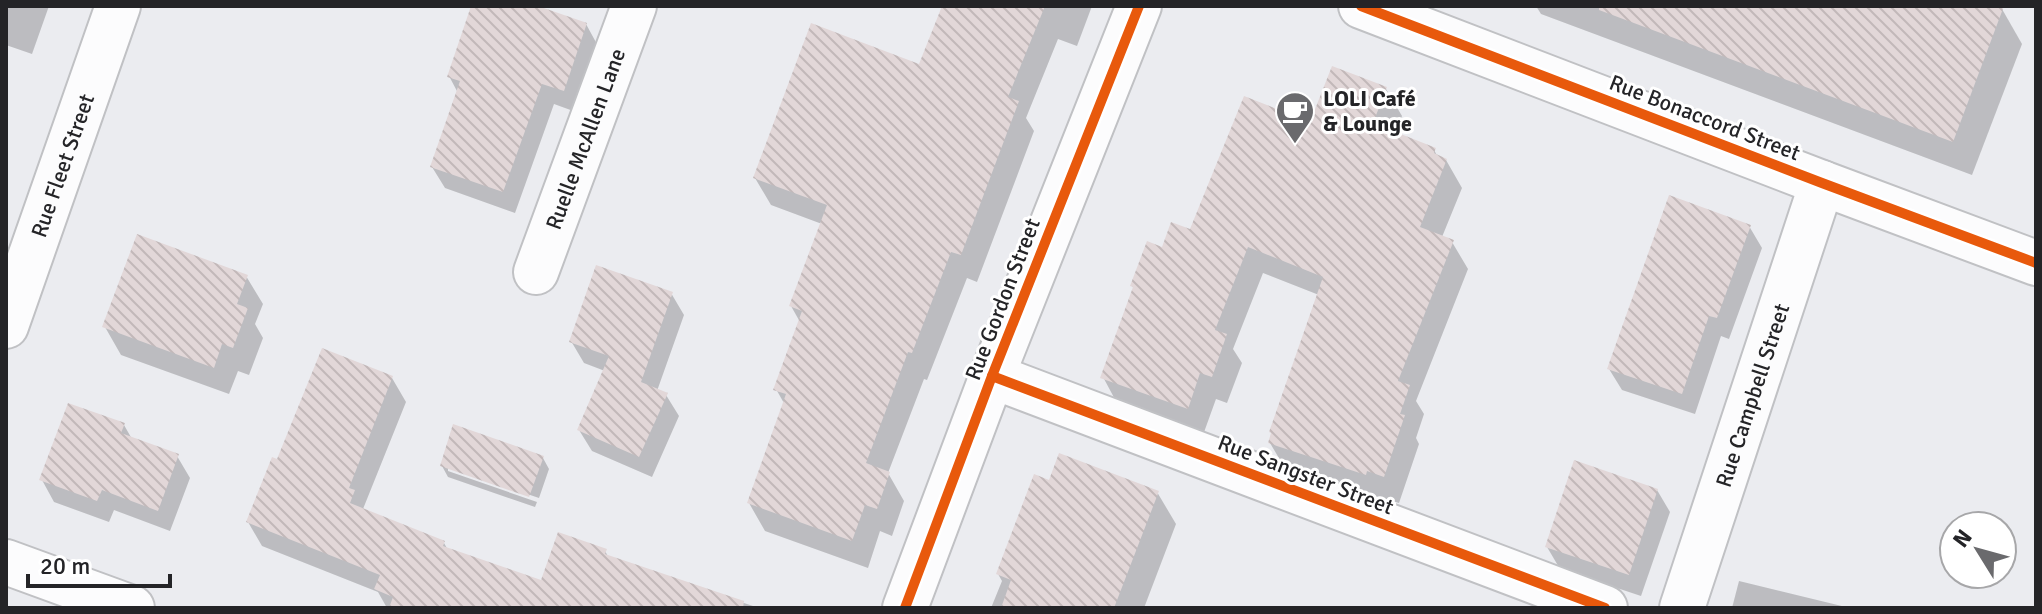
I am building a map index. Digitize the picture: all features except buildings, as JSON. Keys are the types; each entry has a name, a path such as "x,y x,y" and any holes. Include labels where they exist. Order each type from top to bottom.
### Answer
{"street":[{"name":"Rue Fleet Street","path":"6,326 118,6"},
{"name":"Ruelle McAllen Lane","path":"536,272 634,6"},
{"name":"Rue Gordon Street","path":"905,608 992,376 1139,6"},
{"name":"Rue Bonaccord Street","path":"1361,6 1448,22 1822,183 2036,263"},
{"name":"Rue Campbell Street","path":"1682,608 1822,183"},
{"name":"Rue Sangster Street","path":"992,376 1605,608"},
{"path":"6,562 132,608"}],"cycle path":[{"path":"905,608 992,376 1139,6"},
{"path":"1361,6 2036,263"},
{"path":"992,376 1605,608"}],"place":[{"name":"LOLI Café & Lounge","path":"1295,145"}]}
